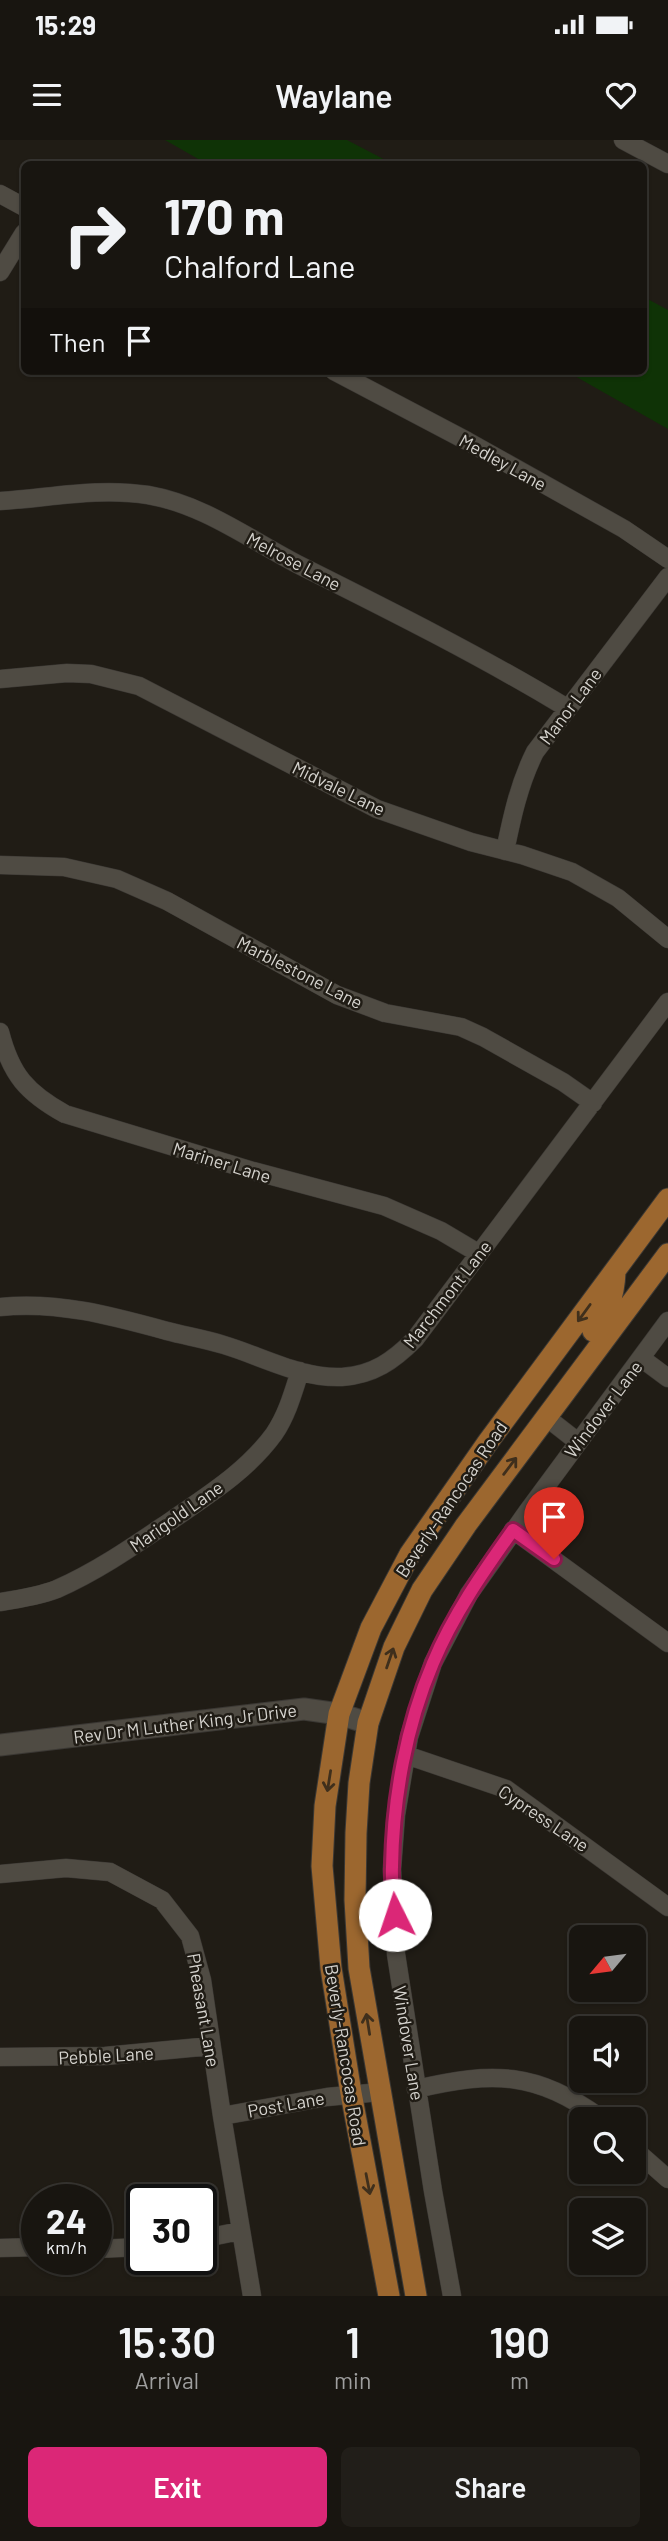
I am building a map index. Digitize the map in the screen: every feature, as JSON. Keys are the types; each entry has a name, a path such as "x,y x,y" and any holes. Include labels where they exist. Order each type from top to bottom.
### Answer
{"main road":[{"name":"Beverly-Rancocas Road","path":"389,2296 331,1968 322,1866 325,1806 339,1714 371,1628 410,1554 488,1442 668,1199"},
{"name":"Beverly-Rancocas Road","path":"416,2296 359,1968 355,1900 359,1785 368,1723 394,1647 422,1590 466,1525 668,1254"},
{"path":"546,1417 547,1400 554,1383 607,1313 614,1293 615,1271"}],"street":[{"path":"623,140 668,164"},
{"path":"0,194 21,205"},
{"path":"0,272 21,238"},
{"name":"Medley Lane","path":"342,375 624,529 668,559"},
{"name":"Melrose Lane","path":"0,501 124,492 175,501 224,523 426,629 567,708"},
{"name":"Manor Lane","path":"505,851 511,818 526,769 546,735 668,577"},
{"name":"Midvale Lane","path":"0,679 67,673 91,674 139,686 377,809 471,842 572,872 618,898 668,939"},
{"name":"Marblestone Lane","path":"0,865 64,867 117,879 167,901 337,995 385,1013 461,1027 483,1037 563,1082 593,1103"},
{"name":"Marchmont Lane","path":"0,1307 36,1305 90,1311 223,1344 300,1370 339,1377 362,1374 382,1367 415,1339 668,1002"},
{"name":"Mariner Lane","path":"0,1032 13,1068 26,1087 65,1114 253,1171 383,1206 441,1231 478,1253"},
{"name":"Windover Lane","path":"452,2296 416,2090 396,1954 392,1869 396,1815 406,1755 416,1712 433,1662 469,1594 513,1530 668,1321"},
{"path":"641,1359 668,1378"},
{"name":"Marigold Lane","path":"0,1602 33,1597 77,1580 143,1540 236,1475 275,1432 290,1405 300,1370"},
{"path":"546,1417 578,1442"},
{"path":"513,1530 668,1643"},
{"name":"Rev Dr M Luther King Jr Drive","path":"0,1745 304,1709 339,1714 368,1723"},
{"name":"Cypress Lane","path":"406,1755 506,1789 668,1907"},
{"name":"Pheasant Lane","path":"0,1874 66,1868 110,1872 162,1900 190,1936 198,1957 252,2296"},
{"name":"Pebble Lane","path":"0,2057 106,2056 211,2046"},
{"path":"416,2090 484,2076 530,2082 567,2096 584,2107"},
{"name":"Post Lane","path":"222,2116 351,2093 380,2092"},
{"path":"646,2160 668,2179"},
{"path":"217,2236 240,2231"},
{"path":"0,2248 21,2247"}],"green space":[{"path":"165,140 347,140 387,161 202,161"},
{"path":"647,299 668,310 668,429 573,375 647,375"}],"route":[{"path":"395,1915 392,1869 396,1815 409,1737 433,1662 469,1594 513,1530 554,1559"}]}
